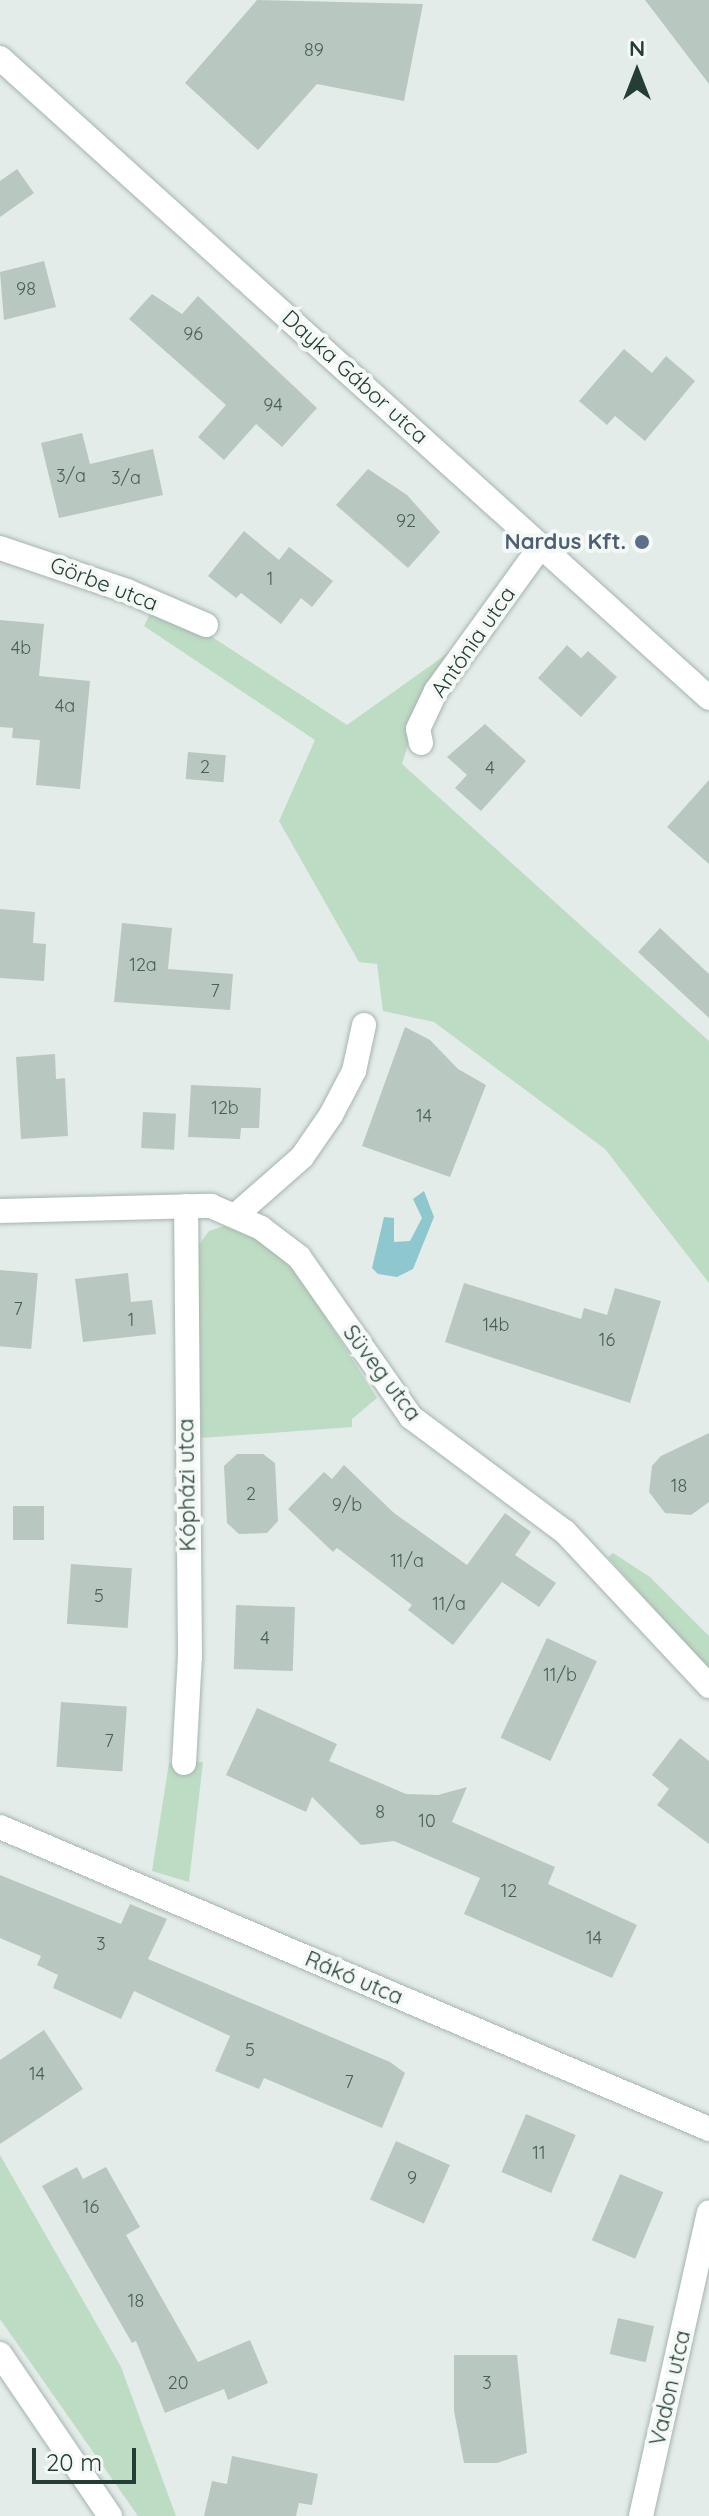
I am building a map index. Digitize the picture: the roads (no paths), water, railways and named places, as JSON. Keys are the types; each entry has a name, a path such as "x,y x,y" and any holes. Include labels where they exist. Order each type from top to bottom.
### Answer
{"street":[{"name":"Dayka Gábor utca","path":"0,58 709,698"},
{"name":"Antónia utca","path":"421,743 418,729 436,691 541,546"},
{"name":"Görbe utca","path":"0,548 127,591 206,625"},
{"path":"236,1215 302,1157 331,1115 354,1071 364,1025"},
{"name":"Süveg utca","path":"0,1211 186,1206 236,1215 299,1257 411,1417 565,1532 709,1686"},
{"name":"Kópházi utca","path":"184,1763 190,1657 186,1206"},
{"name":"Rákó utca","path":"0,1827 709,2129"},
{"name":"Vadon utca","path":"641,2516 709,2213"},
{"path":"0,2354 110,2516"}],"water":[{"path":"424,1191 434,1217 413,1269 397,1277 378,1274 372,1268 384,1217 394,1218 394,1242 410,1241 422,1218 413,1199"}],"place":[{"name":"Nardus Kft.","path":"642,542"}]}
